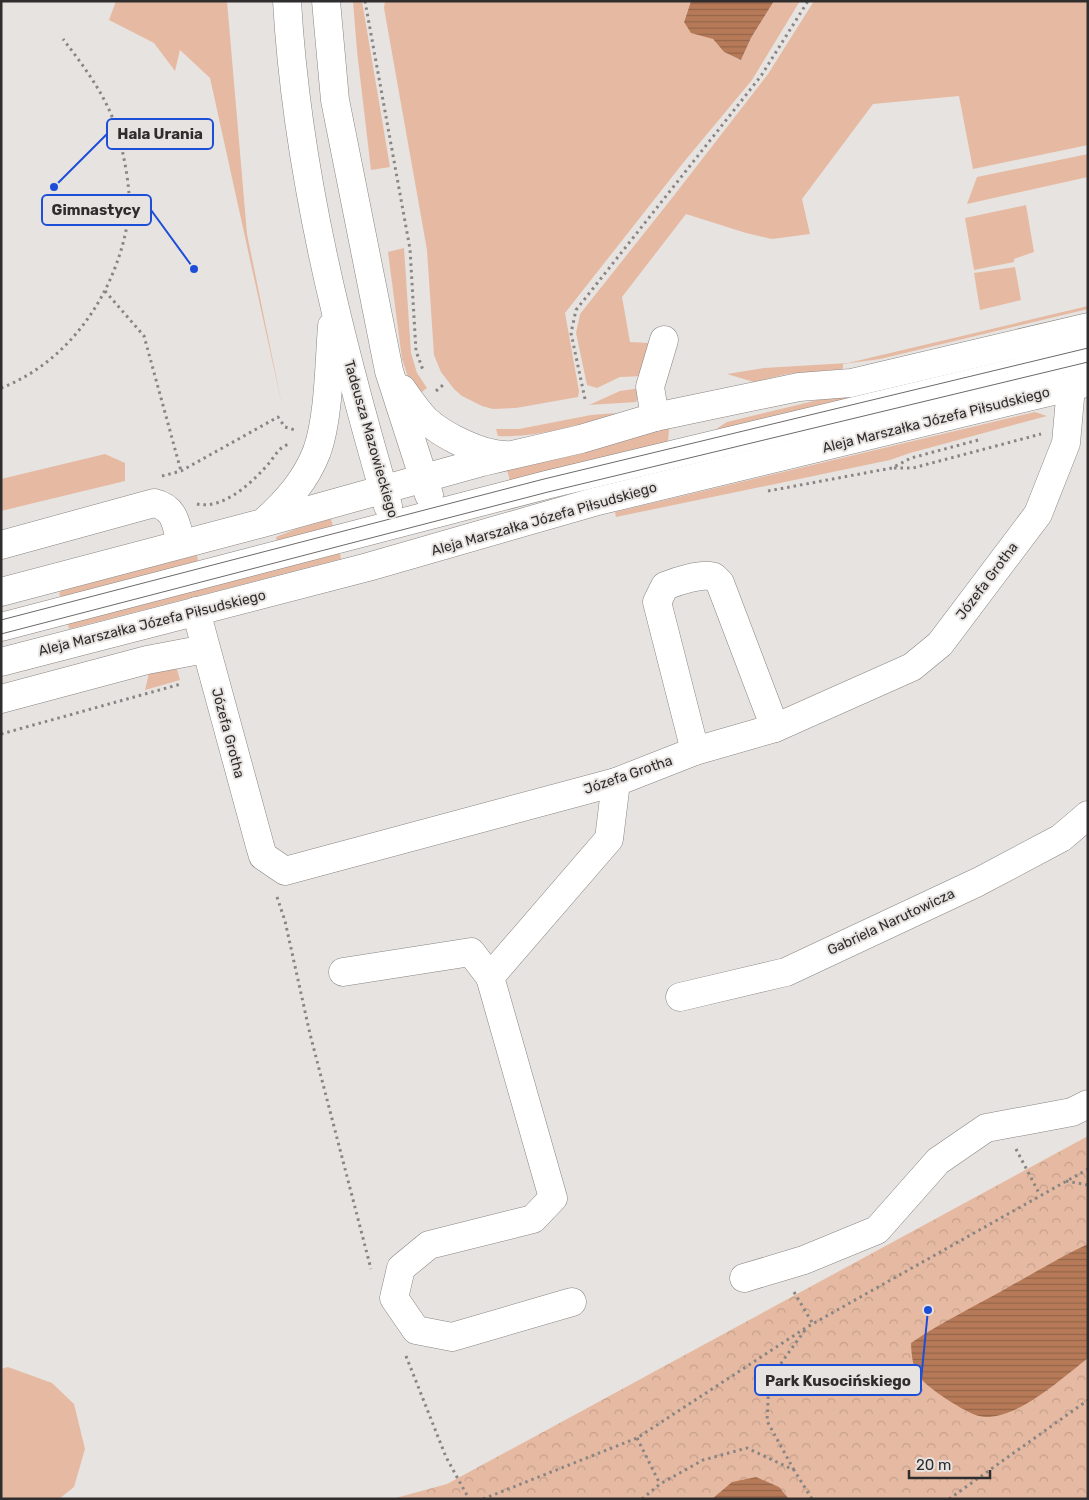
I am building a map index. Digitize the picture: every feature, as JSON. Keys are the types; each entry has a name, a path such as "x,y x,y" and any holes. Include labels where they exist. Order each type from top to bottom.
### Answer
{"street":[{"name":"Tadeusza Mazowieckiego","path":"288,1 295,90 305,168 334,305 360,407 395,525 422,553"},
{"path":"326,2 335,100 389,371 434,514 433,531 422,553"},
{"name":"Tadeusza Mazowieckiego","path":"204,574 263,523 293,493 310,466 317,451 324,416 334,305"},
{"path":"1,592 263,523 423,478 581,439 655,417 799,387 851,383 1088,327"},
{"path":"655,417 650,387 664,340"},
{"path":"1,627 434,514 1088,355"},
{"path":"389,371 425,419 436,428 490,453 514,454"},
{"name":"Aleja Marszałka Józefa Piłsudskiego","path":"6,660 422,553 573,508 1079,385"},
{"name":"Józefa Grotha","path":"196,611 263,856 285,871 616,782 695,751 775,728 912,667 940,644 1038,514 1066,443 1079,385"},
{"path":"703,407 697,416 691,432 692,450 699,463 712,474"},
{"path":"1,545 154,503 162,505 169,510 181,544"},
{"path":"695,751 657,602 665,586 684,579 709,576 714,577 720,583 775,728"},
{"path":"1,592 22,591 31,596 37,603 42,616 43,630 39,639 28,650 6,660"},
{"path":"1,700 147,660 205,649"},
{"path":"490,978 609,839 616,782"},
{"name":"Gabriela Narutowicza","path":"680,997 786,972 978,882 1061,838 1088,815"},
{"path":"343,972 472,952 490,978 554,1198 533,1219 429,1245 401,1268 394,1298 416,1330 452,1337 572,1302"},
{"path":"744,1278 804,1260 877,1230 938,1161 986,1128 1072,1112 1088,1104"}],"path":[{"path":"366,1 410,249 416,351 425,374"},
{"path":"585,399 571,333 576,310 761,76 808,1"},
{"path":"1,388 18,382 55,356 85,324 105,291 121,250 129,211 126,172 118,132 103,97 83,65 63,39"},
{"path":"105,291 144,336 180,471 278,416 285,427 304,432"},
{"path":"431,385 440,397"},
{"path":"892,468 914,468 1035,435"},
{"path":"1,734 186,682"},
{"path":"263,856 285,921 310,1034 373,1277"},
{"path":"1003,1124 1040,1195"},
{"path":"483,1499 637,1438 807,1327 1088,1169"},
{"path":"1065,1181 1088,1185"},
{"path":"780,1267 813,1324"},
{"path":"807,1327 769,1380 767,1421 812,1499"},
{"path":"403,1349 446,1457 469,1499"},
{"path":"949,1499 1088,1400"},
{"path":"637,1438 660,1484"},
{"path":"642,1499 660,1484 703,1460 747,1448 794,1470"}],"green space":[{"path":"116,1 227,1 247,234 282,405 210,78 180,50 175,71 154,43 109,20"},
{"path":"353,1 362,1 390,167 371,170"},
{"path":"385,1 691,1 684,21 713,39 724,52 741,60 751,38 774,1 800,1 752,80 683,163 565,313 579,391 578,397 516,408 493,409 462,396 441,372 434,355 427,250 384,8"},
{"path":"814,1 1088,1 1088,145 973,169 959,96 873,104 802,199 810,234 772,239 686,214 622,297 630,342 649,343 648,369 645,376 620,377 597,388 587,385 576,333 580,314 768,74"},
{"path":"1088,154 1088,177 967,204 977,177"},
{"path":"1026,205 1034,252 1014,259 1014,262 974,270 965,218"},
{"path":"404,248 411,353 417,373 427,388 419,394 408,377 402,359 388,252"},
{"path":"1015,267 1021,300 980,310 974,273"},
{"path":"1088,306 1088,309 880,359 843,364 843,369 787,374 754,382 727,374 764,368 848,363"},
{"path":"1088,335 1088,341 715,431 727,422"},
{"path":"641,388 636,402 589,405 620,391"},
{"path":"1035,412 1047,416 890,460 616,517 615,512"},
{"path":"617,413 573,426 528,435 498,436 496,429 519,429 591,415"},
{"path":"667,427 669,429 668,442 510,481 507,470 576,455"},
{"path":"105,454 125,463 125,481 1,511 1,479"},
{"path":"331,519 333,527 277,541 276,537"},
{"path":"340,553 341,559 69,629 68,623"},
{"path":"197,555 198,561 61,597 59,594 61,591"},
{"path":"150,669 177,669 180,680 145,690"},
{"path":"1088,1136 1088,1499 392,1499 447,1484"},
{"path":"8,1367 52,1383 74,1404 85,1449 74,1487 59,1499 1,1499 1,1369"}],"shaded area":[{"path":"691,1 774,1 751,38 741,60 724,52 713,39 691,33 684,22"},
{"path":"1088,1244 1088,1358 1036,1398 1007,1413 992,1417 975,1415 965,1410 942,1396 922,1380 913,1362 911,1343 947,1321"},
{"path":"756,1477 779,1487 789,1499 712,1499 732,1482"}],"tram line":[{"path":"1,620 544,479 1088,348"},
{"path":"1,634 548,492 1088,362"}],"place":[{"name":"Hala Urania","path":"54,187"},
{"name":"Gimnastycy","path":"194,269"},
{"name":"Park Kusocińskiego","path":"928,1310"}]}
